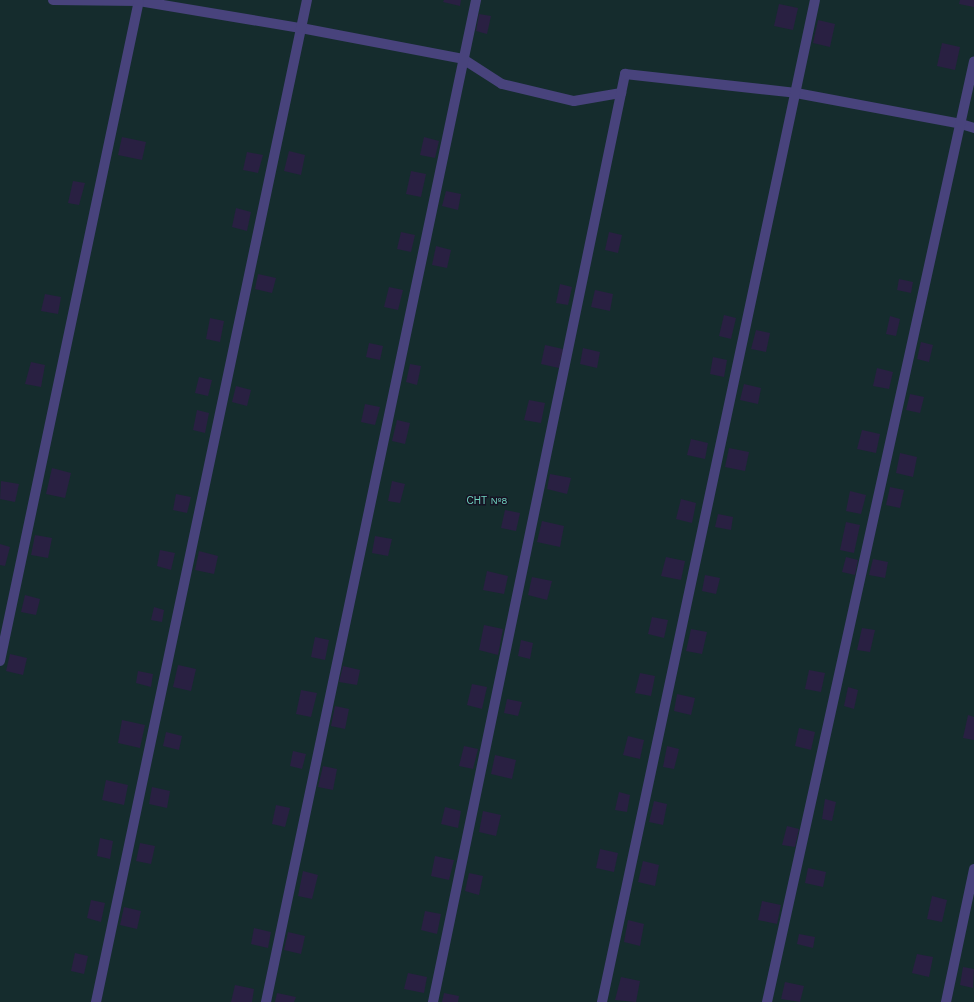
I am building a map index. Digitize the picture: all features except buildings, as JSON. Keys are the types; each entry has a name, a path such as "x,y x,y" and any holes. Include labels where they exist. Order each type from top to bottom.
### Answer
{"street":[{"path":"53,0 139,1 301,28 463,59 502,84 574,101 621,92"},
{"path":"96,1002 307,0"},
{"path":"266,1002 476,0"},
{"path":"602,1002 815,0"},
{"path":"0,662 139,1"},
{"path":"767,1002 974,61"},
{"path":"433,1002 625,74 796,93 961,124 974,128"},
{"path":"946,1002 974,869"}],"green space":[{"name":"СНТ №8","path":"0,0 974,0 974,1002 0,1002"}]}
